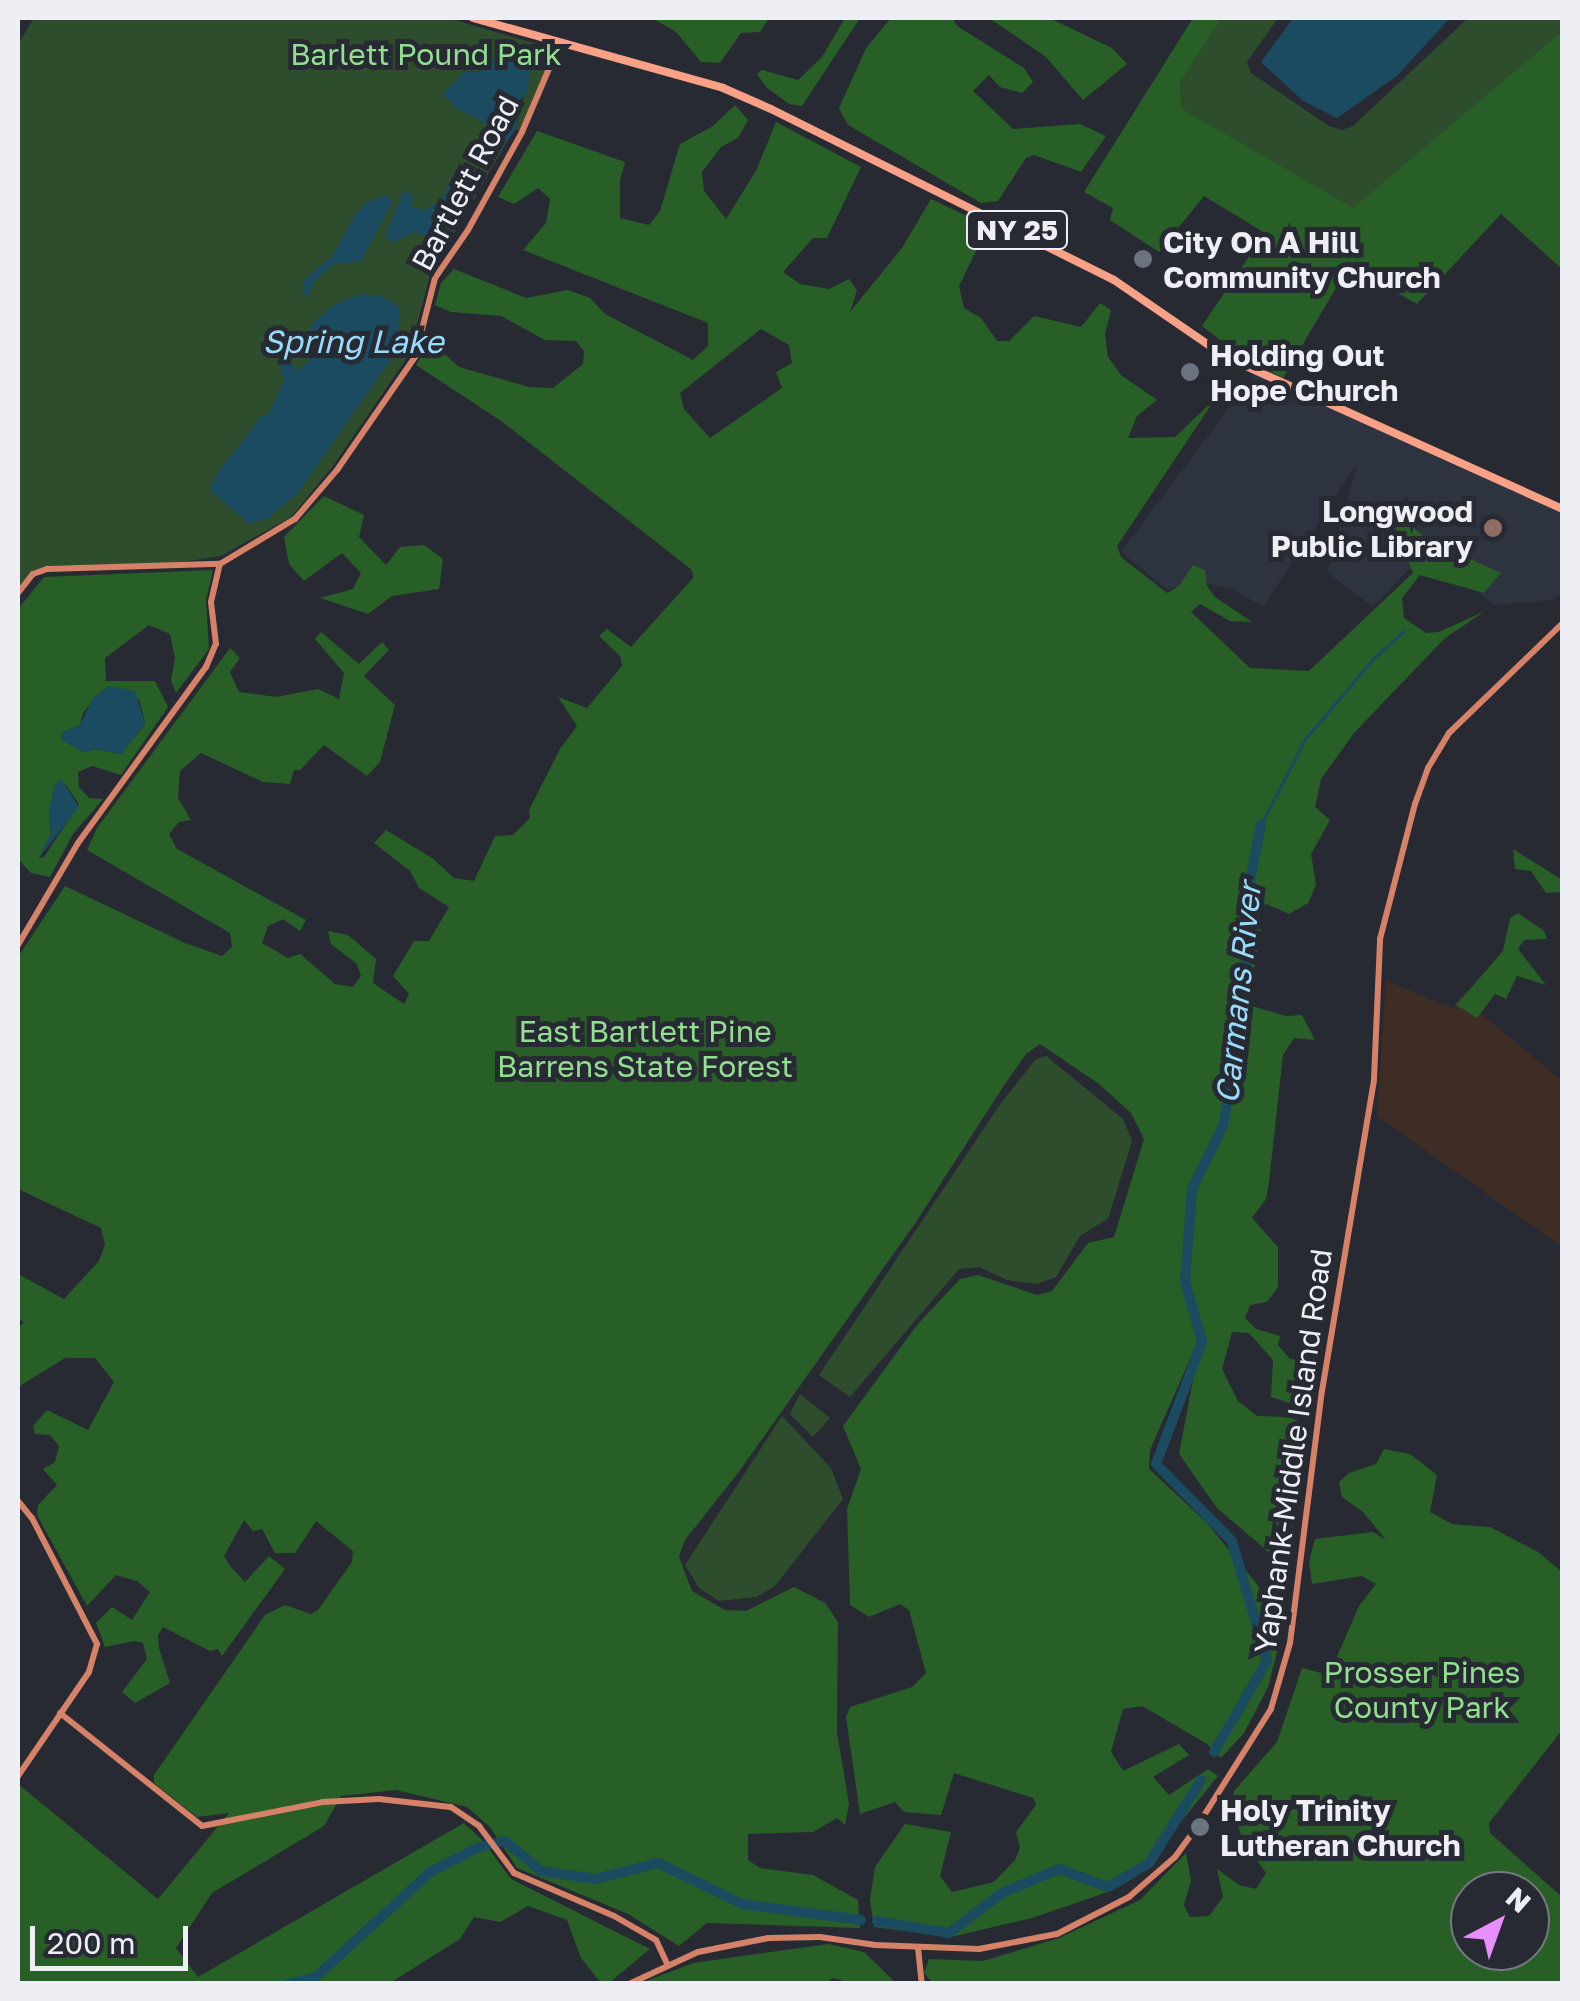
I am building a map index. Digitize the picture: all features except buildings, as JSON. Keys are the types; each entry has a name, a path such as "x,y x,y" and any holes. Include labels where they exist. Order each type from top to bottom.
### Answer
{"main road":[{"name":"NY 25","path":"473,18 723,88 771,108 1104,274 1226,357 1562,509"}],"street":[{"name":"Bartlett Road","path":"220,564 295,520 337,470 415,357 435,278 468,230 522,132 560,43"},
{"path":"18,593 34,574 48,569 220,564 211,602 216,644 206,667 78,843 18,945"},
{"name":"Yaphank-Middle Island Road","path":"629,1984 667,1964 712,1948 769,1938 820,1937 918,1948 1008,1946 1057,1934 1108,1911 1165,1866 1186,1843 1270,1709 1290,1643 1322,1391 1374,1078 1380,939 1409,826 1428,768 1450,733 1562,624"},
{"path":"18,1501 41,1535 97,1644 94,1663 18,1776"},
{"path":"60,1713 202,1826 323,1802 380,1799 451,1807 479,1826 514,1874 614,1916 656,1940 667,1964"},
{"path":"918,1948 922,1984"}],"shaded area":[{"path":"1256,372 1562,512 1562,594 1552,600 1494,605 1427,550 1373,607 1327,572 1358,462 1263,607 1233,589 1193,581 1168,590 1121,552"},
{"path":"1386,980 1453,1009 1460,996 1562,1081 1562,1247 1377,1116"}],"green space":[{"name":"Barlett Pound Park","path":"34,18 448,18 557,50 522,132 516,129 529,74 528,55 500,44 492,64 480,72 465,71 512,133 430,275 409,355 333,466 291,517 221,556 174,563 43,566 18,589 18,44"},
{"path":"652,18 769,18 760,32 741,33 720,63 701,62 676,32"},
{"path":"845,18 860,18 802,106 789,104 766,87 757,74 762,70 798,80 822,57"},
{"path":"891,18 953,18 957,26 1024,68 1033,82 1022,93 1000,87 989,75 973,91 1013,129 1080,124 1106,136 1081,172 1034,155 1026,158 998,201 981,203 848,125 839,108 866,48"},
{"path":"989,18 1049,18 1112,48 1127,64 1083,100 1046,57"},
{"path":"1193,18 1222,18 1180,83 1182,109 1353,208 1562,31 1562,269 1501,214 1417,304 1349,266 1283,378 1238,354 1202,326 1265,233 1204,196 1159,252 1110,220 1113,208 1084,192"},
{"path":"1222,18 1278,18 1247,62 1251,73 1329,126 1342,130 1353,126 1468,18 1562,18 1562,31 1353,209 1182,109 1180,83"},
{"name":"East Bartlett Pine Barrens State Forest","path":"735,105 748,120 738,138 721,147 702,172 704,191 726,219 756,171 776,122 861,167 827,238 813,238 783,272 800,284 829,289 849,279 857,290 850,312 902,248 931,199 988,226 959,286 964,308 981,318 997,341 1009,341 1034,316 1081,327 1100,303 1111,310 1105,334 1108,357 1121,375 1157,400 1137,416 1128,438 1175,437 1215,399 1117,546 1121,557 1167,593 1179,586 1193,565 1205,570 1207,586 1215,597 1252,622 1230,621 1200,604 1191,612 1250,668 1309,671 1413,573 1395,526 1391,501 1397,515 1430,541 1501,573 1484,593 1420,575 1402,598 1404,618 1426,633 1439,632 1485,611 1444,639 1354,733 1321,779 1315,807 1330,820 1311,854 1316,885 1308,903 1289,914 1266,904 1259,913 1261,935 1249,993 1252,1006 1286,1016 1302,1015 1315,1040 1294,1038 1283,1055 1266,1199 1252,1218 1278,1247 1278,1287 1267,1302 1250,1305 1245,1318 1256,1329 1280,1336 1278,1345 1290,1359 1315,1362 1311,1410 1271,1397 1273,1360 1249,1333 1232,1332 1222,1369 1238,1401 1257,1416 1288,1417 1307,1424 1285,1572 1272,1555 1217,1508 1179,1454 1202,1332 1150,1450 1149,1469 1207,1523 1256,1583 1284,1626 1268,1687 1244,1733 1221,1758 1207,1744 1142,1706 1123,1709 1111,1752 1123,1771 1179,1744 1189,1755 1153,1777 1169,1795 1208,1769 1218,1776 1137,1876 1111,1891 1032,1918 951,1937 874,1927 870,1900 875,1867 905,1824 951,1832 940,1876 952,1892 994,1882 1015,1860 1020,1848 1016,1832 1036,1805 1033,1798 954,1773 941,1815 904,1812 895,1802 860,1814 846,1717 850,1707 912,1687 926,1673 909,1610 900,1604 869,1617 850,1605 847,1509 861,1469 843,1426 917,1325 960,1279 978,1275 1037,1295 1052,1291 1088,1243 1114,1237 1144,1139 1131,1113 1099,1084 1040,1044 1026,1054 914,1225 738,1473 685,1540 679,1557 692,1591 725,1610 746,1611 794,1587 825,1603 838,1622 837,1732 849,1804 845,1825 837,1818 813,1832 748,1834 748,1860 760,1868 813,1875 858,1900 860,1928 707,1923 679,1946 628,1914 517,1868 490,1827 467,1807 396,1790 341,1796 324,1826 212,1893 176,1948 198,1977 464,1823 511,1879 650,1949 609,1983 601,1983 581,1958 567,1920 528,1906 500,1922 474,1917 460,1939 390,1983 18,1983 18,1784 158,1899 229,1813 197,1817 154,1783 154,1775 265,1615 285,1605 311,1614 318,1610 352,1562 353,1551 316,1521 295,1553 275,1553 262,1529 253,1531 244,1520 224,1556 230,1566 245,1582 269,1556 285,1569 222,1656 218,1649 210,1651 163,1627 158,1635 159,1648 170,1683 135,1703 122,1692 147,1659 143,1643 105,1647 96,1623 112,1607 132,1620 150,1592 137,1581 116,1575 87,1606 37,1515 38,1505 57,1485 43,1469 55,1462 59,1446 50,1435 35,1434 33,1426 47,1410 88,1430 114,1382 95,1358 65,1358 18,1387 18,1328 24,1322 18,1318 18,1274 64,1299 99,1261 105,1245 101,1228 18,1189 18,957 65,886 185,943 222,956 232,947 230,933 87,850 97,828 230,648 240,658 230,672 239,692 276,697 318,689 339,699 344,673 315,639 321,632 359,664 382,642 389,650 364,676 395,705 380,762 367,776 324,745 300,770 294,770 290,784 263,782 201,753 180,771 178,798 191,820 179,822 169,834 177,849 306,920 300,931 283,919 268,926 262,943 288,958 300,954 335,984 353,987 361,976 357,964 331,944 328,931 348,935 376,959 373,983 404,1004 409,994 393,976 414,941 429,941 449,907 419,888 410,871 374,843 386,830 432,858 454,878 474,881 495,836 513,835 530,818 529,810 560,749 577,726 558,697 587,708 622,666 620,656 599,636 607,629 631,647 693,578 692,570 504,423 416,365 430,341 459,367 529,387 553,388 583,364 584,351 576,341 545,340 501,316 451,312 435,305 441,283 454,269 526,298 568,290 590,298 605,314 693,360 708,346 708,323 523,250 546,223 550,199 538,188 514,204 498,197 537,131 625,162 620,181 620,218 649,225 660,211 680,144 713,126","holes":["761,329 789,345 792,363 776,372 782,388 710,438 684,409 680,393"]},
{"path":"324,496 364,515 359,537 386,565 400,547 424,545 443,559 439,589 392,596 368,614 320,598 353,589 361,573 342,553 304,581 289,564 284,537"},
{"path":"213,570 206,600 209,649 176,693 171,680 175,658 170,634 149,625 105,658 106,681 155,681 168,707 121,775 92,766 78,772 79,787 89,798 103,799 73,834 50,877 31,873 18,859 18,609 44,577","holes":["104,689 139,699 145,724 121,754 96,749 84,752 62,740 63,732 80,725 83,713","65,784 79,804 44,857 39,858 51,834 53,793"]},
{"path":"1513,849 1562,880 1562,892 1546,893 1531,871 1515,869"},
{"path":"1518,913 1544,931 1547,939 1524,940 1518,949 1546,985 1517,976 1506,999 1495,994 1477,1018 1456,1005 1503,951 1510,918"},
{"path":"1046,1056 1123,1119 1132,1141 1108,1219 1080,1236 1056,1277 1037,1284 1007,1280 979,1267 959,1269 850,1397 819,1375 1001,1103 1036,1059"},
{"path":"800,1394 830,1418 813,1437 790,1414"},
{"path":"782,1416 831,1468 843,1499 775,1586 756,1597 719,1601 699,1588 685,1565"},
{"name":"Prosser Pines County Park","path":"1384,1449 1410,1454 1437,1475 1430,1512 1452,1524 1490,1527 1538,1552 1562,1572 1562,1730 1489,1823 1490,1833 1533,1871 1450,1871 1450,1971 1550,1971 1550,1886 1562,1897 1562,1983 933,1983 924,1973 929,1959 983,1961 1059,1938 1140,1900 1186,1853 1191,1880 1184,1905 1190,1917 1209,1916 1223,1897 1217,1869 1239,1885 1256,1889 1266,1873 1242,1839 1233,1807 1234,1791 1277,1742 1302,1668 1329,1675 1359,1606 1376,1584 1362,1576 1312,1584 1309,1562 1315,1539 1373,1532 1386,1540 1363,1512 1342,1497 1339,1482 1349,1473 1376,1464"},
{"path":"829,1944 864,1952 896,1983 851,1983 833,1978 825,1984 641,1983 693,1963"}],"water":[{"path":"1293,18 1450,18 1397,76 1337,118 1303,101 1261,62"},
{"path":"500,44 528,55 531,66 527,93 513,107 519,113 516,129 488,166 472,160 486,139 487,124 456,108 443,94 465,71 480,72 492,64"},
{"path":"466,170 475,177 467,196 458,209 439,221 430,238 414,232 393,242 385,237 404,190 413,197 412,207 423,210 442,200 450,181"},
{"path":"385,195 393,201 361,261 334,264 314,281 308,297 302,293 305,279 332,257 354,216 367,202"},
{"name":"Spring Lake","path":"360,294 384,297 399,307 398,349 297,494 268,518 249,524 210,490 218,472 262,416 268,415 284,381 280,366 289,360 297,371 313,357 308,335 311,325 332,306"},
{"path":"109,686 135,691 145,724 121,754 96,749 84,752 62,740 63,732 80,725 93,698"},
{"path":"61,779 79,807 38,859 51,834 49,810 55,785"}],"waterway":[{"path":"1261,825 1305,739 1374,658 1404,631"},
{"name":"Carmans River","path":"1214,1752 1267,1661 1232,1541 1156,1464 1202,1342 1185,1281 1192,1189 1223,1126 1244,1006 1250,880 1261,825"},
{"name":"Carmans River","path":"877,1921 949,1933 1002,1893 1059,1869 1108,1887 1149,1863 1201,1780"},
{"name":"Carmans River","path":"289,1984 316,1977 430,1872 479,1847 505,1841 541,1871 595,1879 658,1863 742,1904 861,1920"}],"place":[{"name":"City On A Hill Community Church","path":"1143,259"},
{"name":"Holding Out Hope Church","path":"1190,372"},
{"name":"Longwood Public Library","path":"1493,528"},
{"name":"Holy Trinity Lutheran Church","path":"1200,1827"}]}
